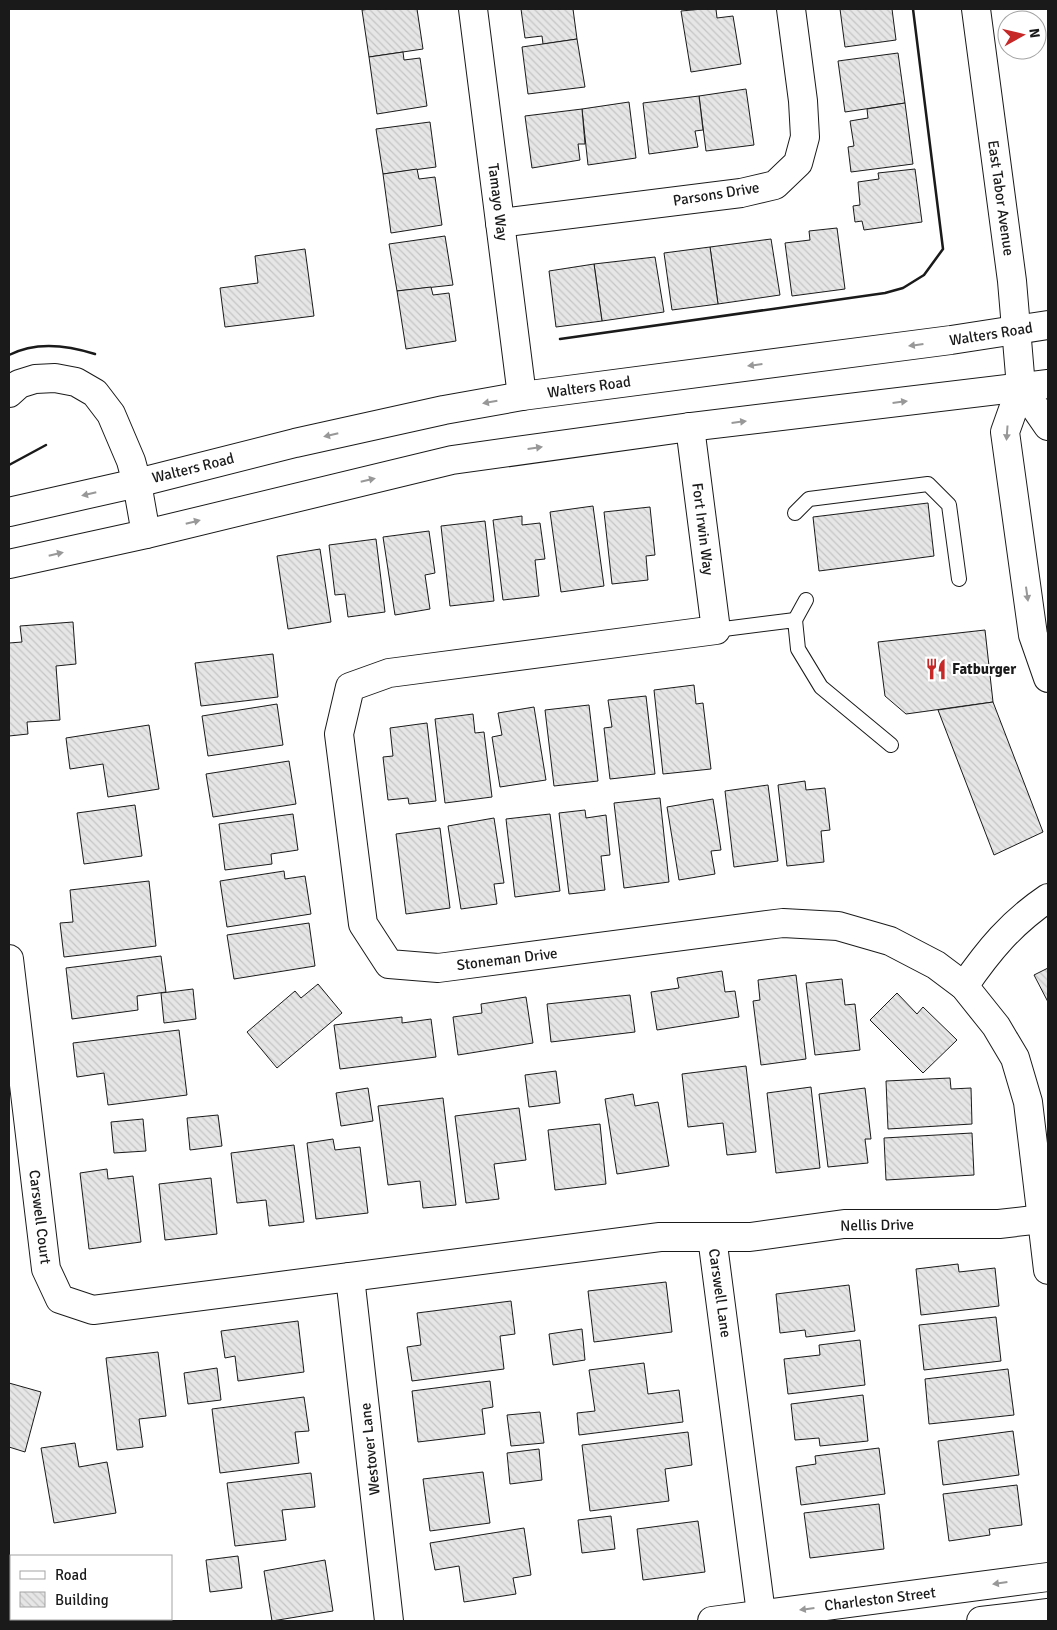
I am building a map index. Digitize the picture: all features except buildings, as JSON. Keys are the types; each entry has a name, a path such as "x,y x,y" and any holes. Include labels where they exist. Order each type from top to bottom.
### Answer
{"street":[{"name":"Tamayo Way","path":"474,9 522,396"},
{"name":"Parsons Drive","path":"500,223 740,193 775,184 798,163 805,137 803,101 791,9"},
{"name":"East Tabor Avenue","path":"976,9 1012,281 1021,387 1005,432 1033,634 1048,678"},
{"name":"Walters Road","path":"9,512 137,483 294,443 444,410 522,396 951,340 1048,325"},
{"name":"Walters Road","path":"9,393 19,384 35,379 55,378 76,382 95,393 111,414 131,461 146,534"},
{"path":"9,564 146,534 452,460 690,427 1048,384"},
{"name":"East Tabor Avenue","path":"1021,387 1048,426"},
{"name":"Fort Irwin Way","path":"690,427 716,630"},
{"name":"Stoneman Drive","path":"716,630 389,673 350,687 339,734 363,924 389,964 438,968 783,923 838,926 890,941 936,965 964,986 996,1026 1016,1058 1028,1102 1048,1270"},
{"path":"964,986 989,951 1015,923 1048,898"},
{"name":"Carswell Court","path":"9,960 46,1269 60,1299 93,1310 350,1278"},
{"name":"Nellis Drive","path":"712,1237 750,1237 844,1224 999,1224 1042,1220"},
{"name":"Carswell Lane","path":"350,1278 660,1237 712,1237 762,1618"},
{"name":"Westover Lane","path":"350,1278 389,1621"},
{"name":"Charleston Street","path":"712,1621 762,1618 1048,1577"},
{"path":"981,1621 1048,1613"}],"lane":[{"path":"795,513 810,499 928,484 950,505 959,579"},
{"path":"806,600 795,620 798,649 821,687 891,745"},
{"path":"716,630 795,620"}],"wall":[{"path":"560,339 885,293 903,288 924,275 943,249 913,9"},
{"path":"9,355 41,346 74,348 95,354"},
{"path":"9,465 46,445"}],"place":[{"name":"Fatburger","path":"936,669"}]}
